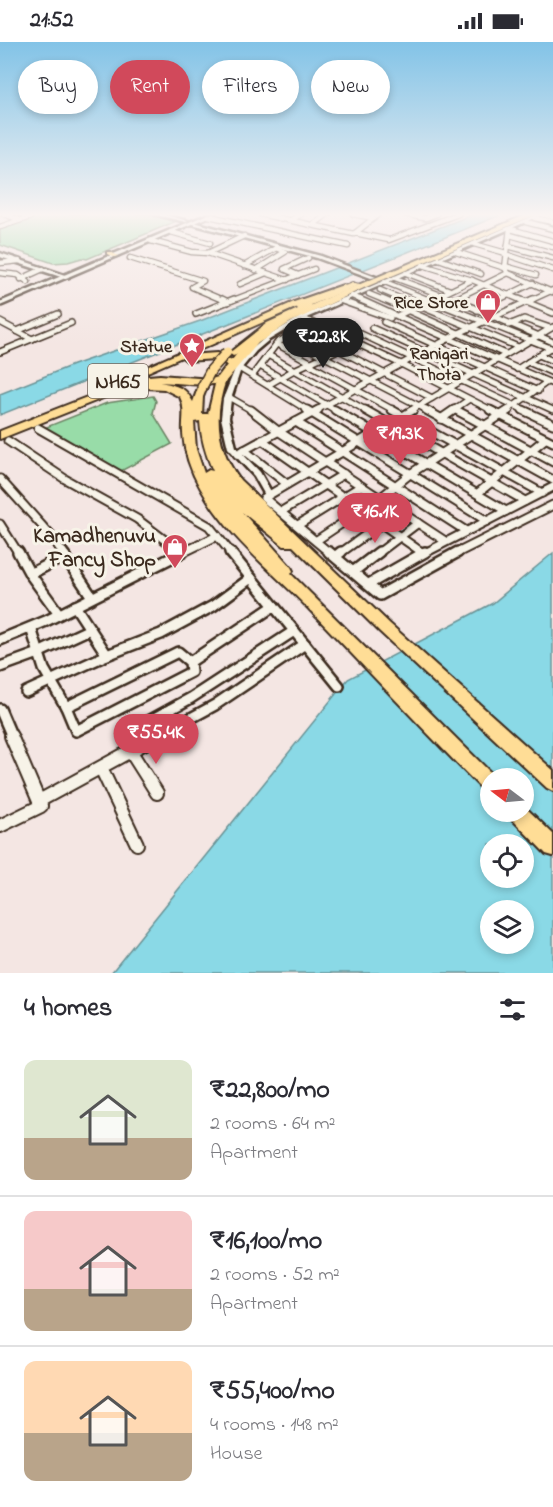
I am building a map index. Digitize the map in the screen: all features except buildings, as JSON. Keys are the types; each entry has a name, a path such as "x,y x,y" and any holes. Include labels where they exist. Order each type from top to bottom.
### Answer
{"highway":[{"name":"NH65","path":"382,281 436,257"},
{"name":"NH65","path":"4,438 134,380 170,360 305,301 359,285 382,281 437,257"},
{"name":"NH65","path":"0,429 134,380 162,379 196,383 221,380 236,367 233,354 270,330 359,285"},
{"path":"223,338 217,350 233,354"},
{"path":"170,360 213,356 225,358 236,367"}],"main road":[{"path":"0,299 106,257"},
{"path":"0,304 63,275"},
{"path":"233,354 206,388 196,412 196,431 200,452 211,480 304,596"},
{"path":"134,380 161,386 185,396 188,404 190,445 195,462 211,494 256,551 304,596 480,775"},
{"path":"221,380 212,406 215,442 223,463 244,494 553,782"},
{"path":"206,388 204,433 208,451 221,479 253,516 316,563"},
{"path":"527,822 553,847"}],"street":[{"path":"8,257 63,275"},
{"path":"218,257 287,280"},
{"path":"244,266 259,257"},
{"path":"256,270 276,257"},
{"path":"319,257 337,262 551,349"},
{"path":"355,298 382,281 395,278 443,257"},
{"path":"474,257 536,274"},
{"path":"505,257 505,267 508,273 552,291"},
{"path":"516,257 551,268"},
{"path":"130,258 203,281 192,287 228,302"},
{"path":"298,275 284,269 308,258"},
{"path":"439,259 481,274"},
{"path":"0,263 19,261"},
{"path":"423,265 483,284 553,313"},
{"path":"524,279 551,268"},
{"path":"21,279 43,269"},
{"path":"196,314 314,269"},
{"path":"0,273 18,275 28,282"},
{"path":"240,284 266,273"},
{"path":"406,273 450,290"},
{"path":"442,305 508,273"},
{"path":"395,278 479,309 553,342"},
{"path":"348,338 472,280"},
{"path":"380,290 382,281"},
{"path":"468,315 533,283"},
{"path":"287,484 241,452 231,448 223,412 236,367 267,339 302,318 342,301 380,290 519,347"},
{"path":"241,452 449,338 552,291"},
{"path":"369,294 505,354"},
{"path":"355,298 436,346 538,391"},
{"path":"342,301 449,338 550,383"},
{"path":"17,331 58,314"},
{"path":"302,318 448,387 468,400 553,442"},
{"path":"502,329 524,319 551,329"},
{"path":"0,322 32,339"},
{"path":"0,352 71,323"},
{"path":"252,376 277,344 286,337 315,324"},
{"path":"0,330 8,326"},
{"path":"372,328 553,410"},
{"path":"551,329 528,339 519,347 264,498 380,595 425,569 553,505"},
{"path":"302,331 432,398"},
{"path":"359,333 553,424"},
{"path":"286,337 419,406 553,480"},
{"path":"268,385 294,370 355,342"},
{"path":"277,344 542,493"},
{"path":"518,369 551,349"},
{"path":"268,355 390,422 525,501"},
{"path":"539,355 553,361"},
{"path":"528,362 553,373"},
{"path":"260,366 506,511"},
{"path":"236,367 486,521"},
{"path":"317,540 380,498 410,474 445,454 550,383"},
{"path":"227,396 244,404 278,431 445,541"},
{"path":"441,419 468,400"},
{"path":"454,410 553,462"},
{"path":"297,422 466,531"},
{"path":"38,428 209,526 339,686"},
{"path":"4,438 65,479 137,519 182,553"},
{"path":"478,493 490,480 519,461 545,439"},
{"path":"262,440 363,509 423,554"},
{"path":"241,452 269,495"},
{"path":"282,511 344,474"},
{"path":"0,479 53,538 92,597"},
{"path":"298,525 361,486"},
{"path":"369,584 445,541 553,487"},
{"path":"336,556 399,511"},
{"path":"354,571 418,523"},
{"path":"0,524 30,574 59,614"},
{"path":"1,638 32,628 217,536"},
{"path":"30,574 65,556"},
{"path":"26,692 107,655 161,634 213,606 251,578"},
{"path":"75,606 107,655"},
{"path":"190,662 274,606"},
{"path":"32,628 36,654 48,681 66,707 76,730 191,672 190,662 178,652 66,707"},
{"path":"0,667 36,654 90,629"},
{"path":"127,733 191,698 294,630"},
{"path":"39,801 215,705 305,644"},
{"path":"0,709 41,806 0,826"},
{"path":"131,752 157,793"},
{"path":"101,768 137,844"}],"green space":[{"path":"37,257 91,257 68,262 53,263"},
{"path":"153,396 156,401 153,413 172,444 121,471 44,428 107,403"}],"water":[{"path":"363,257 394,257 0,415 0,394 73,365 200,321"},
{"path":"553,553 553,973 111,973 348,679 493,603"}],"tunnel":[{"path":"190,414 219,412"}],"place":[{"name":"Rice Store","path":"488,325"},
{"name":"Statue","path":"192,369"},
{"name":"Kamadhenuvu Fancy Shop","path":"175,570"}],"district":[{"name":"Ranigari Thota","path":"439,363"}]}
